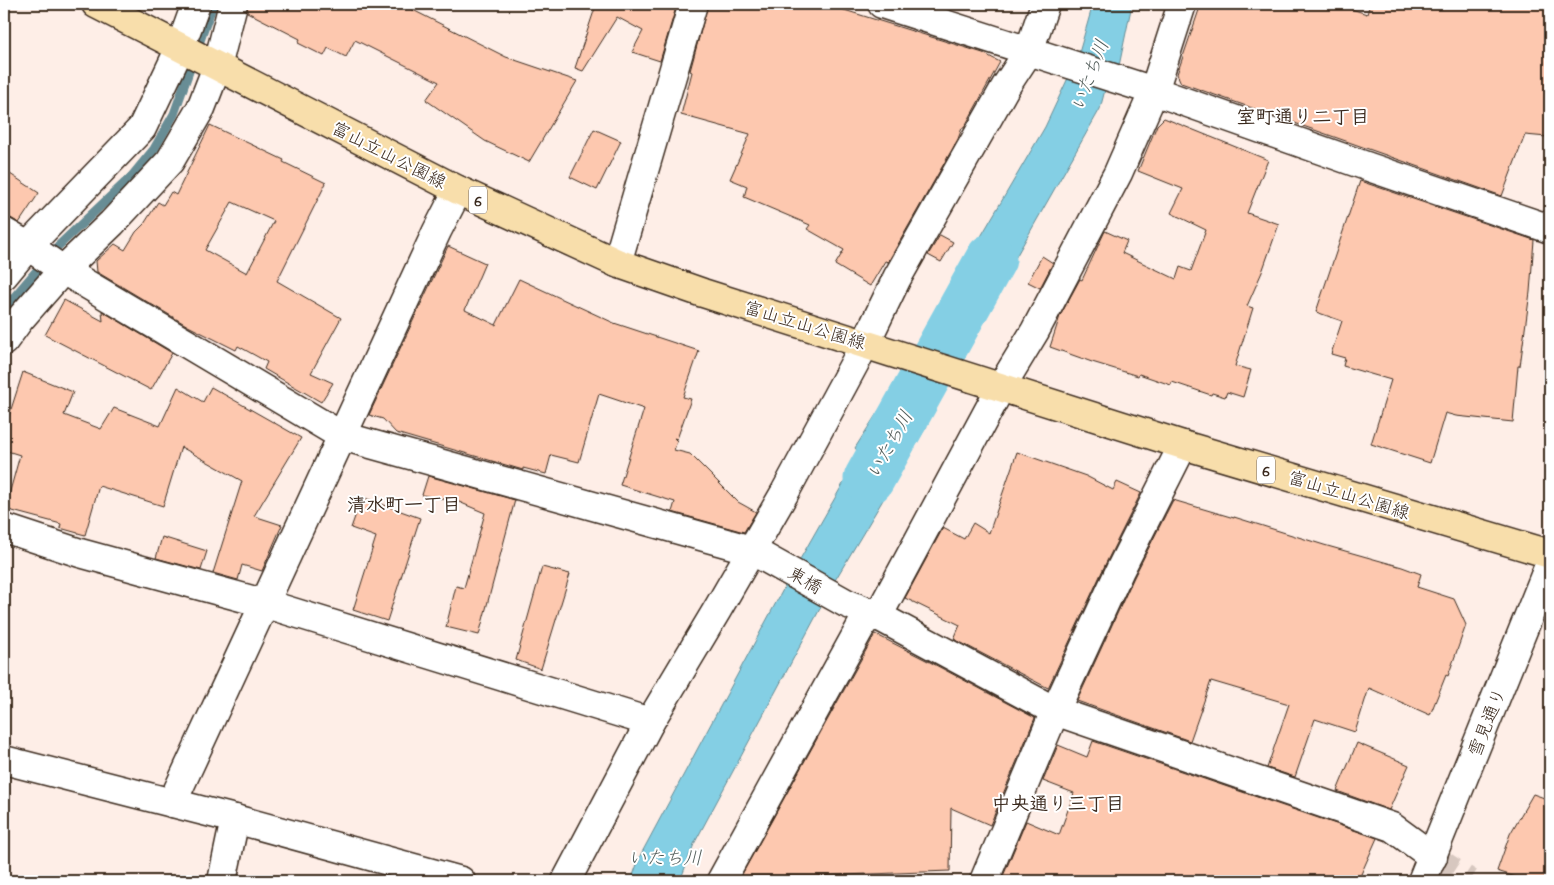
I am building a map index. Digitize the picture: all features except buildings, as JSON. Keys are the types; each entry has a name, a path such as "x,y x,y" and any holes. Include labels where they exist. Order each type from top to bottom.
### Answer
{"main road":[{"name":"富山立山公園線","path":"96,4 458,190 617,263 703,293 1183,445 1550,554"}],"street":[{"path":"4,275 28,246 142,128 180,48 196,4"},
{"path":"4,341 20,319 64,270 112,223 170,161 201,108 217,67 233,4"},
{"path":"617,263 693,4"},
{"path":"882,4 1154,91 1550,229"},
{"path":"566,881 650,722 758,554 873,347 897,278 1006,86 1029,51 1045,4"},
{"path":"721,881 865,619 878,616 992,385 1035,331 1118,173 1154,91 1182,4"},
{"path":"172,803 437,230 458,190"},
{"name":"東橋","path":"4,232 64,270 342,436 758,554 846,603 878,616 1054,711 1392,827 1428,869"},
{"path":"984,881 1054,711 1120,570 1183,445"},
{"path":"4,528 80,553 263,603 650,722"},
{"name":"雪見通り","path":"1428,869 1550,563"},
{"path":"4,760 235,818 461,881"},
{"path":"222,881 235,818"}],"water":[{"name":"いたち川","path":"1093,4 1132,4 1119,66 1079,53"},
{"name":"いたち川","path":"1068,78 1105,90 1100,109 976,327 935,315 1045,127"},
{"name":"いたち川","path":"879,410 927,426 834,582 799,561 860,454 855,448"},
{"name":"いたち川","path":"786,584 822,605 694,844 680,881 631,881 640,856"}],"waterway":[{"path":"4,309 56,248 131,177 154,149 174,114 213,4"},
{"name":"いたち川","path":"869,479 991,259"}],"tunnel":[{"path":"1433,857 1470,881"}],"district":[{"name":"室町通り二丁目","path":"1303,116"},
{"name":"清水町一丁目","path":"404,504"},
{"name":"中央通り三丁目","path":"1058,803"}]}
